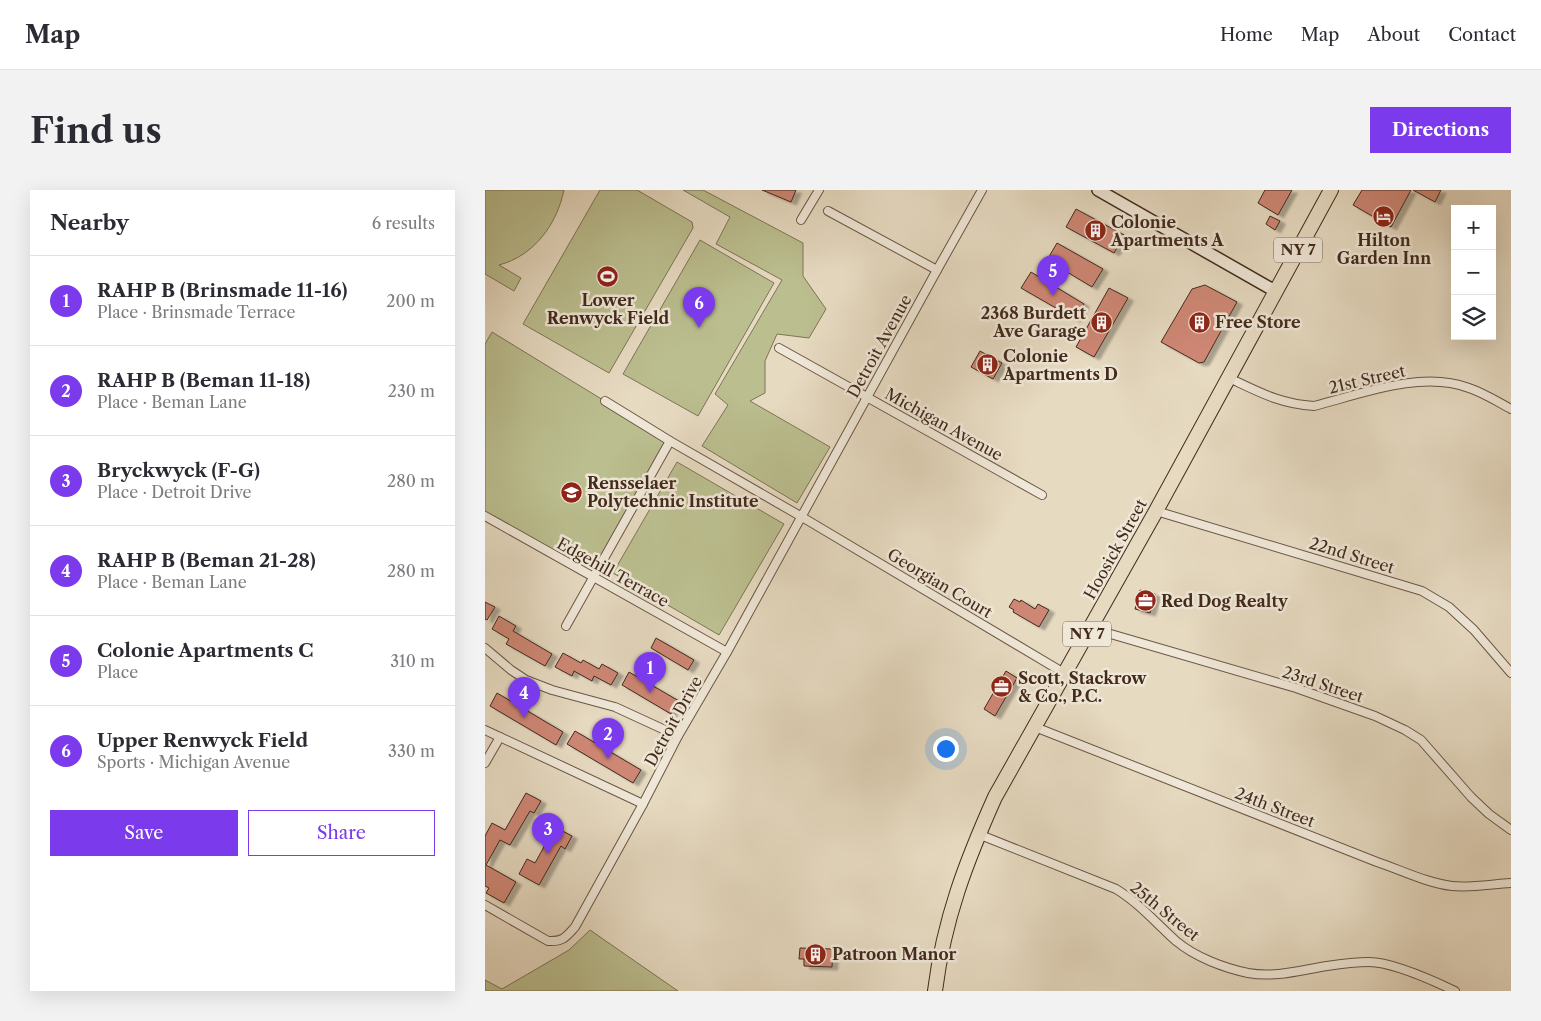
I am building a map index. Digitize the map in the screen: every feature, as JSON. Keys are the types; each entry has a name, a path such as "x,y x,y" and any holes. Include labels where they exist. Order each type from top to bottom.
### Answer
{"highway":[{"name":"Hoosick Street","path":"935,991 939,961 960,881 995,797 1156,511 1331,190"}],"street":[{"path":"801,220 819,190"},
{"name":"Detroit Avenue","path":"801,517 983,190"},
{"path":"1098,190 1275,291"},
{"path":"828,211 937,270"},
{"name":"Michigan Avenue","path":"779,348 1042,495"},
{"name":"21st Street","path":"1229,378 1283,402 1314,406 1398,384 1426,381 1447,382 1469,388 1511,409"},
{"name":"Georgian Court","path":"605,401 1064,673"},
{"path":"566,626 670,441"},
{"name":"22nd Street","path":"1156,511 1399,584 1432,596 1449,607 1474,630 1511,673"},
{"name":"Edgehill Terrace","path":"485,516 727,652"},
{"name":"Detroit Drive","path":"485,905 548,941 558,941 566,936 581,917 678,736 727,652 801,517"},
{"name":"23rd Street","path":"1090,628 1296,688 1375,716 1405,730 1421,740 1471,797 1489,814 1511,830"},
{"path":"485,648 526,680 552,690 615,707 678,736"},
{"name":"24th Street","path":"1035,727 1368,858 1434,882 1451,886 1511,883"},
{"path":"485,730 643,804"},
{"path":"485,763 500,737"},
{"name":"25th Street","path":"978,834 1116,889 1131,898 1189,951 1225,967 1249,973 1273,974 1329,965 1370,962 1390,966 1441,984 1455,991"}],"green space":[{"path":"485,190 564,190 556,215 542,237 523,254 512,261 499,265 521,278 514,291 485,274"},
{"name":"Lower Renwyck Field","path":"600,190 637,190 692,222 693,228 609,373 523,324"},
{"path":"683,190 703,190 803,243 803,276 826,309 809,338 777,334 765,361 765,393 750,401 830,447 797,503 702,446 728,405 715,394 782,280 716,244 730,217"},
{"path":"700,240 774,283 698,416 623,374"},
{"path":"492,332 670,441 593,577 485,516 485,344"},
{"path":"677,462 784,524 719,635 613,573"},
{"path":"590,930 678,991 485,991 485,980 502,989 569,950"}],"building":[{"path":"762,190 796,190 791,202"},
{"path":"1265,190 1292,190 1278,215 1258,203"},
{"name":"Hilton Garden Inn","path":"1362,190 1411,190 1391,227 1353,205"},
{"name":"Hilton Garden Inn","path":"1413,190 1441,190 1435,202"},
{"name":"Colonie Apartments A","path":"1076,209 1124,235 1114,253 1066,227"},
{"path":"1270,216 1280,221 1275,230 1266,224"},
{"path":"1057,243 1103,269 1092,287 1047,260"},
{"path":"1031,272 1084,304 1075,319 1021,288"},
{"name":"Free Store","path":"1205,285 1237,302 1204,362 1199,363 1161,342 1192,289"},
{"name":"2368 Burdett Ave Garage","path":"1109,288 1128,298 1094,357 1076,347"},
{"name":"Colonie Apartments D","path":"980,351 1002,363 993,379 971,367"},
{"name":"Red Dog Realty","path":"1140,590 1155,594 1150,613 1135,609"},
{"path":"1014,599 1020,602 1021,600 1035,609 1038,604 1049,610 1039,627 1013,612 1014,610 1009,607"},
{"path":"485,602 495,607 487,620 485,619"},
{"path":"499,616 516,626 513,631 552,654 545,666 506,644 509,639 492,629"},
{"path":"656,638 694,660 688,670 651,648"},
{"path":"563,653 581,663 583,660 599,669 602,664 618,673 611,685 594,676 592,681 574,671 572,676 555,667"},
{"path":"1006,671 1017,678 995,716 984,709"},
{"path":"629,672 679,701 671,714 622,685"},
{"path":"497,693 563,732 556,745 490,706"},
{"path":"575,731 641,770 633,783 567,744"},
{"path":"526,793 541,801 534,813 530,811 510,845 500,840 486,865 516,882 504,903 486,893 489,888 485,886 485,836 492,823 505,830"},
{"path":"555,827 572,836 565,849 561,846 539,885 519,874 527,859 535,863"},
{"name":"Patroon Manor","path":"800,948 833,949 832,967 804,966 804,959 799,959"}],"place":[{"name":"Hilton Garden Inn","path":"1384,216"},
{"name":"Colonie Apartments A","path":"1095,231"},
{"name":"Lower Renwyck Field","path":"608,276"},
{"name":"Colonie Apartments C","path":"1053,296"},
{"name":"2368 Burdett Ave Garage","path":"1102,322"},
{"name":"Free Store","path":"1199,322"},
{"name":"Upper Renwyck Field","path":"699,328"},
{"name":"Colonie Apartments D","path":"987,365"},
{"name":"Rensselaer Polytechnic Institute","path":"571,492"},
{"name":"Red Dog Realty","path":"1145,601"},
{"name":"Scott, Stackrow & Co., P.C.","path":"1002,687"},
{"name":"RAHP B (Brinsmade 11-16)","path":"650,693"},
{"name":"RAHP B (Beman 21-28)","path":"524,718"},
{"name":"RAHP B (Beman 11-18)","path":"608,759"},
{"name":"Bryckwyck (F-G)","path":"548,854"},
{"name":"Patroon Manor","path":"816,954"}]}
